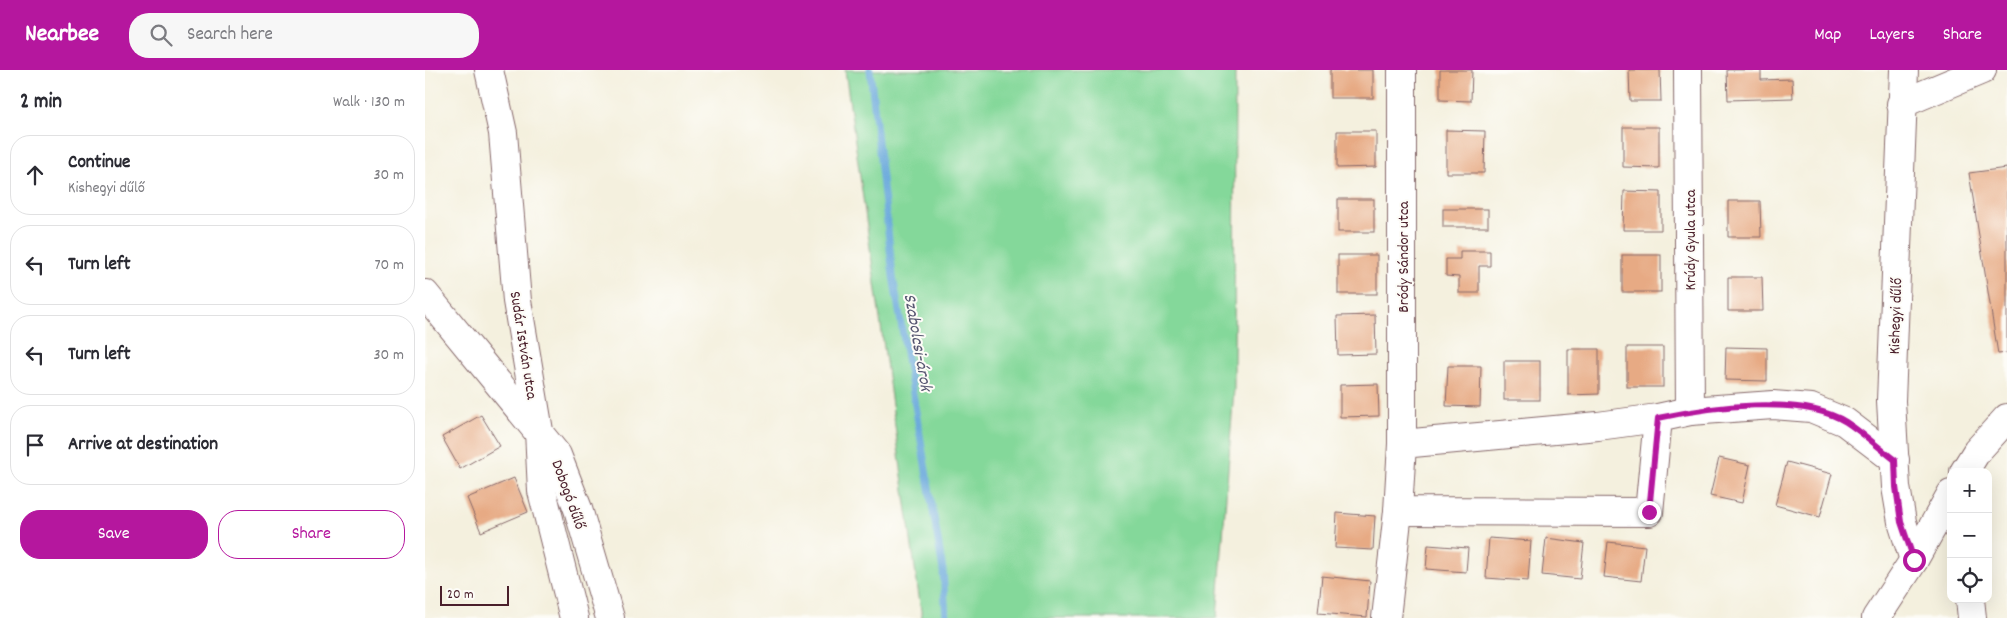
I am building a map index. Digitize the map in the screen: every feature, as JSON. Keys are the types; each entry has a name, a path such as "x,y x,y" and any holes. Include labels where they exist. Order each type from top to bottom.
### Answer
{"street":[{"name":"Sudár István utca","path":"489,70 503,133 517,301 539,431 541,491 573,618"},
{"name":"Bródy Sándor utca","path":"1398,510 1402,444 1402,70"},
{"name":"Krúdy Gyula utca","path":"1689,70 1690,411"},
{"name":"Kishegyi dűlő","path":"1903,70 1891,401 1896,487 1901,522 1914,560"},
{"path":"1901,104 1983,70"},
{"name":"Dobogó dűlő","path":"425,294 557,455 578,509 610,618"},
{"path":"1402,444 1597,426 1658,418 1690,411 1773,405 1811,408 1845,422 1895,460"},
{"path":"1386,618 1398,510 1649,512 1658,418"},
{"path":"1966,468 1977,451 2007,418"},
{"path":"1876,618 1914,560 1947,501"},
{"path":"1971,603 1972,618"}],"green space":[{"path":"845,70 1235,70 1234,389 1217,618 922,618"}],"building":[{"path":"1330,70 1373,70 1373,98 1330,98"},
{"path":"1440,70 1472,70 1471,101 1440,100"},
{"path":"1629,70 1660,70 1661,101 1630,101"},
{"path":"1727,70 1761,70 1761,80 1792,79 1793,98 1728,100"},
{"path":"1623,127 1659,127 1659,168 1623,167"},
{"path":"1446,130 1485,131 1484,173 1446,173"},
{"path":"1337,131 1376,131 1376,167 1337,168"},
{"path":"2007,168 2007,353 1998,354 1969,173"},
{"path":"1624,191 1661,192 1661,230 1623,230"},
{"path":"1338,199 1374,199 1374,232 1338,232"},
{"path":"1728,201 1760,201 1761,237 1728,237"},
{"path":"1443,209 1488,209 1488,227 1443,227"},
{"path":"1460,251 1490,251 1490,266 1479,266 1479,293 1459,293 1459,277 1446,276 1446,259 1460,259"},
{"path":"1338,255 1377,255 1377,294 1338,294"},
{"path":"1622,255 1661,255 1661,292 1622,292"},
{"path":"1728,277 1762,277 1763,311 1728,311"},
{"path":"1375,315 1376,354 1338,355 1337,316"},
{"path":"1627,347 1663,347 1663,387 1627,387"},
{"path":"1726,347 1767,348 1767,381 1725,380"},
{"path":"1568,349 1599,349 1599,394 1568,395"},
{"path":"1504,361 1540,361 1540,400 1504,400"},
{"path":"1448,366 1481,366 1480,407 1446,406"},
{"path":"1378,384 1379,416 1340,417 1340,385"},
{"path":"481,415 500,446 460,469 442,437"},
{"path":"1719,458 1750,465 1742,503 1710,496"},
{"path":"1787,462 1832,474 1820,517 1775,505"},
{"path":"514,478 528,512 481,532 467,498"},
{"path":"1337,513 1375,516 1373,550 1335,548"},
{"path":"1489,538 1531,541 1528,581 1486,578"},
{"path":"1546,538 1584,543 1580,579 1542,575"},
{"path":"1608,542 1645,546 1641,581 1604,577"},
{"path":"1428,545 1468,548 1466,572 1426,569"},
{"path":"1322,576 1370,581 1367,617 1318,613"}],"waterway":[{"name":"Szabolcsi-árok","path":"870,70 893,276 943,570 946,618"}],"route":[{"path":"1649,512 1658,418 1690,411 1773,405 1811,408 1845,422 1895,460 1896,487 1901,522 1914,560"}]}
